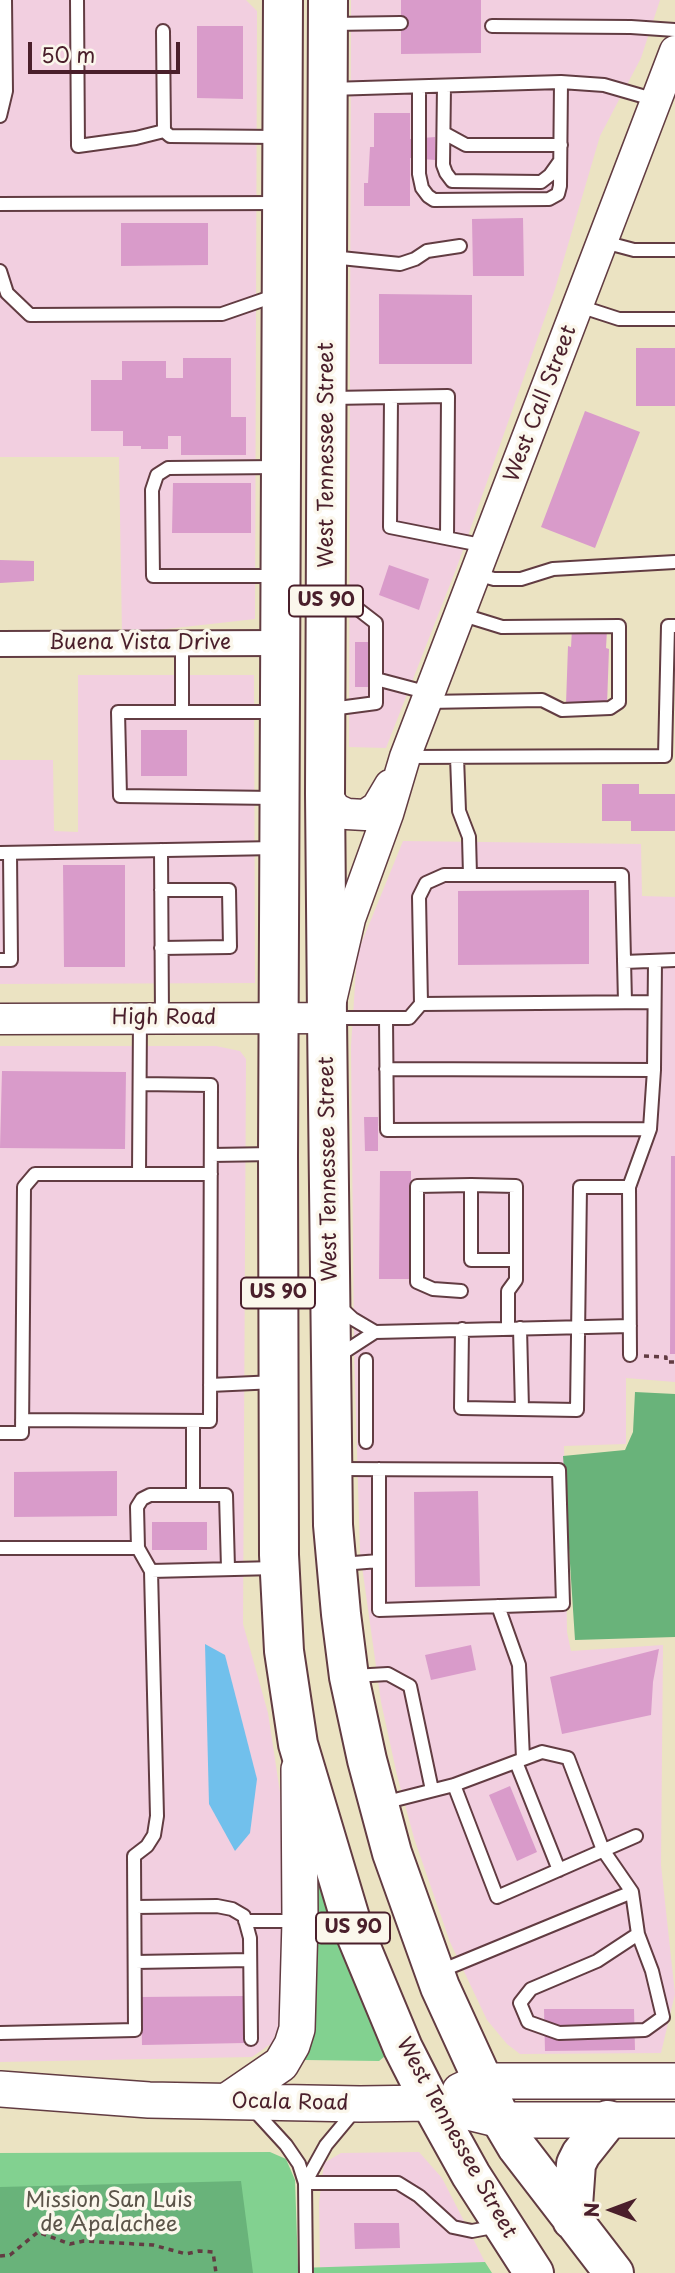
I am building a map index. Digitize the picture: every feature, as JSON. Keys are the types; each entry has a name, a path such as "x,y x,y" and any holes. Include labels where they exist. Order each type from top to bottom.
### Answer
{"main road":[{"name":"West Tennessee Street","path":"283,0 278,1382 279,1568 284,1651 298,1744 353,1928 402,2048 471,2175 534,2273"},
{"name":"West Tennessee Street","path":"328,12 325,793 327,1018 331,1298 349,1373 333,1468 335,1565 349,1677 367,1760 392,1853 435,1974 482,2081 517,2147 614,2273"},
{"path":"278,1382 349,1373"},
{"path":"279,1568 335,1565"},
{"path":"237,2102 275,2070 292,2045 299,2020 298,1744"},
{"name":"Ocala Road","path":"431,2103 482,2081 675,2081"},
{"name":"Ocala Road","path":"0,2089 149,2100 431,2103 501,2120 675,2120"},
{"name":"Ocala Road","path":"0,2112 149,2100"},
{"path":"572,2220 576,2164 580,2154 608,2120"}],"street":[{"name":"West Call Street","path":"327,1018 350,919 385,824 405,757 604,242 666,101 675,51"},
{"name":"Buena Vista Drive","path":"0,644 281,643"},
{"name":"West Call Street","path":"325,793 335,809 347,814 365,815 377,807 405,757"},
{"name":"High Road","path":"0,1019 327,1018"}],"lane":[{"path":"0,116 6,92 5,0"},
{"path":"77,0 78,146 164,131"},
{"path":"328,12 401,23"},
{"path":"492,26 675,30"},
{"path":"163,31 164,131 170,136 282,137"},
{"path":"419,86 419,174 422,188 434,200 549,199 558,194 560,186 561,82"},
{"path":"328,89 561,82 604,85 666,101"},
{"path":"444,86 443,165 452,181 541,182 561,161"},
{"path":"444,133 467,145 561,145"},
{"path":"0,204 282,203"},
{"path":"604,242 634,250 675,250"},
{"path":"327,257 400,264 415,259 426,251 460,246"},
{"path":"0,271 7,293 30,315 222,314 282,294"},
{"path":"579,306 620,319 675,319"},
{"path":"327,398 447,396 447,538"},
{"path":"391,397 390,527 486,547"},
{"path":"281,467 168,468 157,475 152,490 153,576 281,576"},
{"path":"476,574 494,579 521,579 553,569 675,562"},
{"path":"326,584 376,623 376,703 326,710"},
{"path":"376,679 428,697 542,700 562,710 610,708 620,702 619,626 502,627 460,614"},
{"path":"405,757 666,756 671,684 668,626 675,626"},
{"path":"182,643 182,712"},
{"path":"279,712 118,712 120,796 279,798"},
{"path":"457,757 459,811 468,837 470,875"},
{"path":"0,960 11,960 5,853 279,848"},
{"path":"139,1174 140,1084 161,948 161,850"},
{"path":"327,1018 409,1018 421,1004 419,897 426,883 444,874 622,875 625,1002"},
{"path":"161,890 229,890 230,947 161,948"},
{"path":"624,962 675,960"},
{"path":"630,1355 629,1187 650,1129 654,1070 655,961"},
{"path":"421,1004 654,1002"},
{"path":"386,1018 387,1130 650,1129"},
{"path":"386,1069 654,1070"},
{"path":"22,1420 210,1421 211,1085 140,1084"},
{"path":"211,1155 278,1154"},
{"path":"0,1433 22,1433 24,1187 35,1174 211,1174"},
{"path":"471,1185 471,1260 516,1260"},
{"path":"461,1292 433,1289 417,1282 417,1186 516,1186 516,1280 505,1290 514,1328 522,1409"},
{"path":"462,1329 461,1408 578,1410 580,1187 629,1187"},
{"path":"331,1298 353,1319 375,1332 630,1326"},
{"path":"366,1442 349,1373 375,1332"},
{"path":"210,1385 278,1382"},
{"path":"193,1421 193,1495"},
{"path":"333,1468 559,1470 563,1604 379,1610 379,1469"},
{"path":"0,2033 135,2030 134,1856 147,1846 154,1835 156,1816 151,1571 138,1548 137,1507 142,1499 150,1495 226,1494 228,1569"},
{"path":"0,1548 138,1548"},
{"path":"335,1565 379,1561"},
{"path":"151,1571 279,1568"},
{"path":"498,1606 519,1665 519,1761 559,1870"},
{"path":"349,1677 388,1674 410,1686 432,1790"},
{"path":"379,1804 454,1784 542,1752 568,1758 603,1850 632,1892 638,1934 652,1971 663,2017 645,2030 620,2031 559,2033 528,2022 520,2003 531,1989 597,1961 638,1934"},
{"path":"454,1784 497,1897 636,1836"},
{"path":"435,1974 632,1892"},
{"path":"135,1907 217,1906 232,1909 244,1916 250,1938 251,2039"},
{"path":"245,1921 300,1921"},
{"path":"135,1962 250,1960"},
{"path":"237,2102 286,2145 299,2164 305,2183 306,2273"},
{"path":"305,2183 326,2144 360,2104"},
{"path":"305,2183 398,2183 419,2196 453,2227 472,2231 503,2225"}],"path":[{"path":"630,1355 666,1357 666,1362 675,1362"},
{"path":"0,2256 10,2255 38,2232 70,2244 85,2241 153,2245 186,2254 213,2252 216,2273"}],"shaded area":[{"path":"0,0 246,0 257,11 255,619 122,634 119,457 0,457"},
{"path":"351,0 660,0 641,58 600,136 555,289 458,564 386,748 349,747"},
{"path":"78,675 254,675 255,983 0,984 0,760 53,760 54,831 78,832"},
{"path":"403,841 641,844 642,896 675,897 675,1382 626,1378 626,1444 564,1446 567,1632 571,1651 663,1645 661,1865 675,1994 661,2053 520,2054 507,2044 487,2020 450,1942 414,1838 381,1702 360,1552 354,1348 351,1046 357,954"},
{"path":"0,1046 216,1046 240,1051 246,1059 243,1624 268,1713 281,1799 281,2021 272,2043 252,2057 0,2062"},
{"path":"419,2152 442,2178 485,2262 320,2269 319,2203 324,2163 341,2153"}],"green space":[{"path":"635,1392 675,1394 675,1637 575,1640 563,1456 625,1450 633,1432"},
{"path":"312,1861 385,2045 380,2045 385,2056 379,2061 305,2060 298,2055"},
{"name":"Mission San Luis de Apalachee","path":"270,2152 286,2159 295,2180 298,2268 485,2262 492,2273 0,2273 0,2153"},
{"path":"241,2181 253,2273 0,2273 0,2187"}],"water":[{"path":"205,1644 225,1655 257,1779 250,1833 235,1851 209,1804"}],"building":[{"path":"401,0 481,0 481,53 401,54"},
{"path":"197,26 243,26 243,99 197,98"},
{"path":"374,113 410,113 410,139 435,137 435,160 410,158 410,206 364,206 364,183 368,183 370,147 374,147"},
{"path":"523,218 524,276 473,276 472,219"},
{"path":"121,223 208,223 208,265 121,266"},
{"path":"379,294 472,295 472,364 379,364"},
{"path":"636,348 675,348 675,406 636,406"},
{"path":"183,358 231,358 231,417 246,417 246,455 181,455 181,436 168,436 168,449 141,449 141,446 123,446 123,431 91,431 91,380 122,380 122,361 166,361 166,378 183,378"},
{"path":"585,411 640,432 595,548 541,527"},
{"path":"173,483 251,483 251,533 172,533"},
{"path":"0,560 34,561 34,581 0,583"},
{"path":"389,565 429,579 419,610 379,595"},
{"path":"572,629 607,630 607,705 566,704 568,646 571,647"},
{"path":"355,642 378,642 378,687 355,687"},
{"path":"141,730 187,730 187,776 141,776"},
{"path":"602,784 639,784 639,794 675,794 675,831 631,831 631,821 602,821"},
{"path":"63,865 125,865 125,967 64,967"},
{"path":"589,890 589,964 458,965 458,891"},
{"path":"2,1071 126,1072 125,1149 0,1148"},
{"path":"364,1117 378,1117 378,1151 365,1151"},
{"path":"671,1156 675,1156 675,1354 670,1354"},
{"path":"380,1171 411,1171 410,1279 379,1279"},
{"path":"117,1471 117,1516 14,1517 14,1472"},
{"path":"478,1491 480,1586 415,1587 414,1492"},
{"path":"152,1522 207,1522 207,1550 152,1550"},
{"path":"471,1645 476,1670 431,1680 425,1655"},
{"path":"659,1649 651,1715 562,1734 550,1677"},
{"path":"510,1786 537,1852 517,1861 489,1795"},
{"path":"244,1996 245,2043 142,2045 141,1997"},
{"path":"544,2009 634,2009 635,2050 545,2051"},
{"path":"354,2223 399,2223 400,2248 355,2249"}]}
